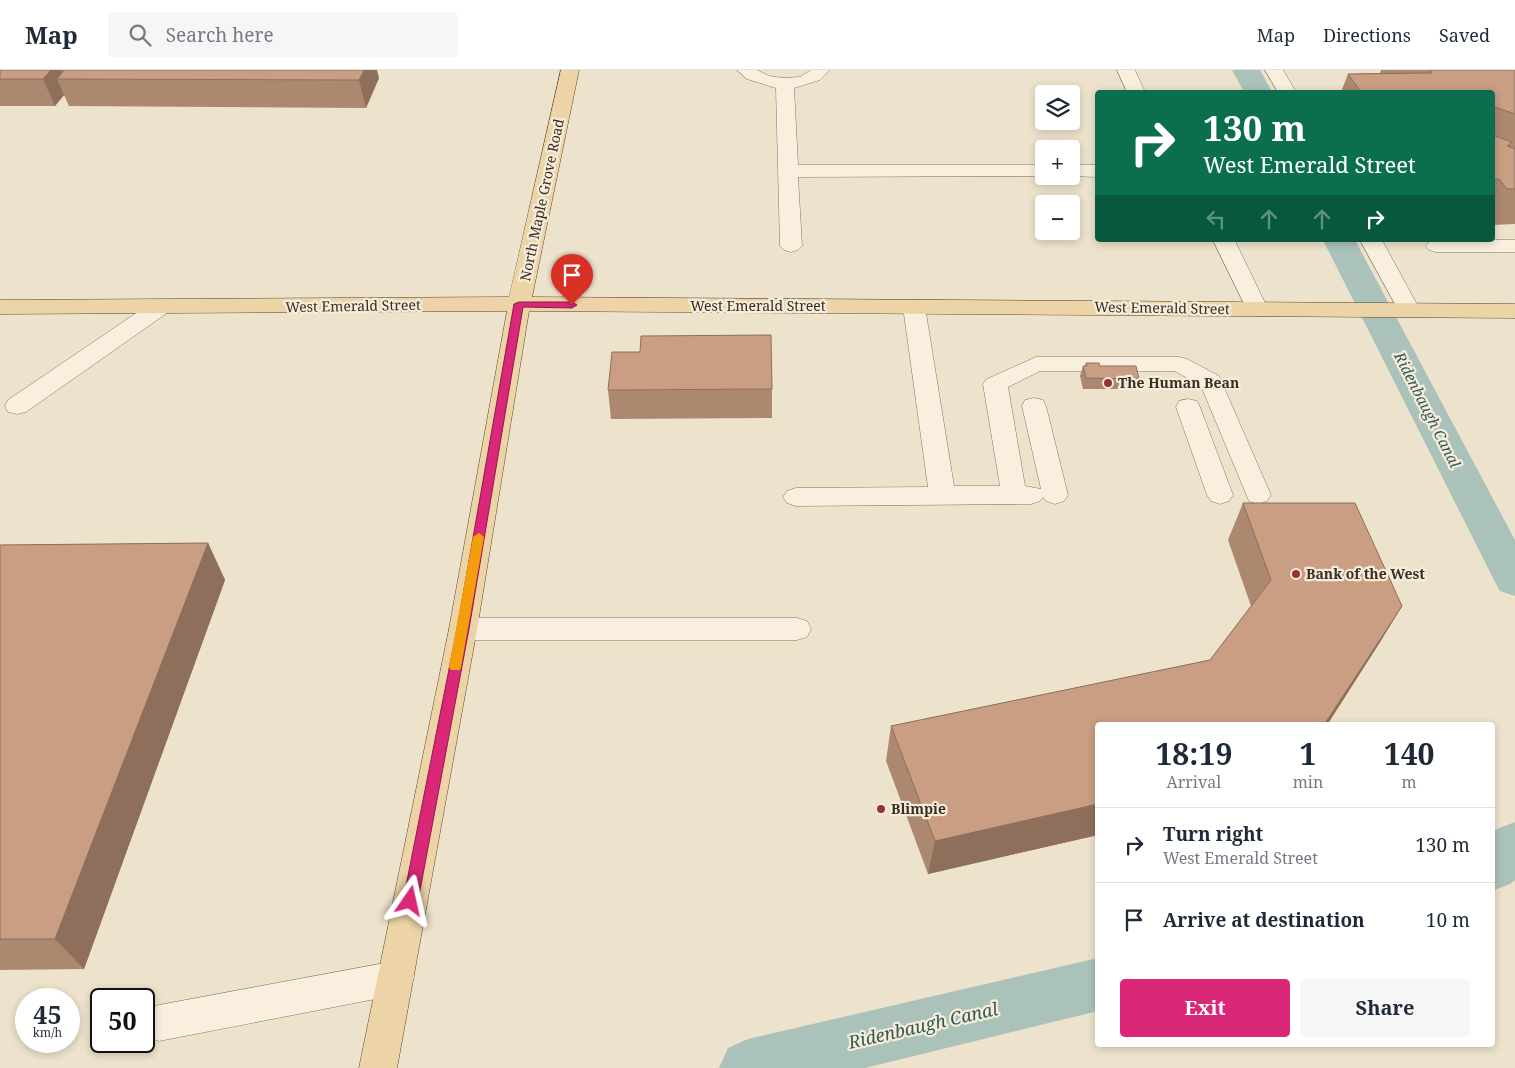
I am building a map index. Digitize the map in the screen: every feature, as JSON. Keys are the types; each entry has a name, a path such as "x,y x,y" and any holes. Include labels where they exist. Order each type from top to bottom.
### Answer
{"main road":[{"name":"North Maple Grove Road","path":"378,1068 463,629 519,304 570,70"},
{"name":"West Emerald Street","path":"0,307 159,308 519,304 1515,311"}],"lane":[{"path":"746,70 761,79 785,83 810,79 822,70"},
{"path":"1126,70 1135,90"},
{"path":"1274,70 1286,90"},
{"path":"785,83 791,246"},
{"path":"788,171 1035,171"},
{"path":"1080,171 1095,171"},
{"path":"1225,242 1257,309"},
{"path":"1372,242 1404,310"},
{"path":"1436,246 1515,246"},
{"path":"914,307 942,496"},
{"path":"17,406 159,308"},
{"path":"1033,495 996,384 1036,364 1179,364 1212,380 1258,495"},
{"path":"1033,495 1034,406"},
{"path":"1188,407 1220,495"},
{"path":"796,497 1033,495"},
{"path":"463,629 797,629"},
{"path":"159,1023 396,978"}],"building":[{"path":"0,70 51,70 43,79 0,79"},
{"path":"64,70 364,70 359,80 57,79"},
{"path":"1430,70 1515,70 1515,114 1495,107 1495,90 1360,90 1348,74 1432,73"},
{"path":"1495,136 1512,142 1507,146 1515,149 1515,189 1507,189 1499,179 1495,179"},
{"path":"771,335 772,389 608,390 612,352 640,352 641,336"},
{"path":"1086,363 1099,363 1100,366 1136,366 1139,379 1086,378 1083,366 1087,366"},
{"path":"1243,503 1355,503 1402,606 1326,722 1095,722 1095,805 935,841 891,726 1210,660 1271,580"},
{"path":"208,543 55,939 0,939 0,545"}],"waterway":[{"name":"Ridenbaugh Canal","path":"1246,70 1257,90"},
{"name":"Ridenbaugh Canal","path":"1340,242 1515,580"},
{"name":"Ridenbaugh Canal","path":"1495,865 1515,845"},
{"name":"Ridenbaugh Canal","path":"748,1068 1095,985"}],"slow traffic":[{"path":"455,667 479,537"}],"place":[{"name":"The Human Bean","path":"1108,383"},
{"name":"Bank of the West","path":"1296,574"},
{"name":"Blimpie","path":"881,809"}],"route":[{"path":"410,901 463,629 519,304 572,305"}]}
